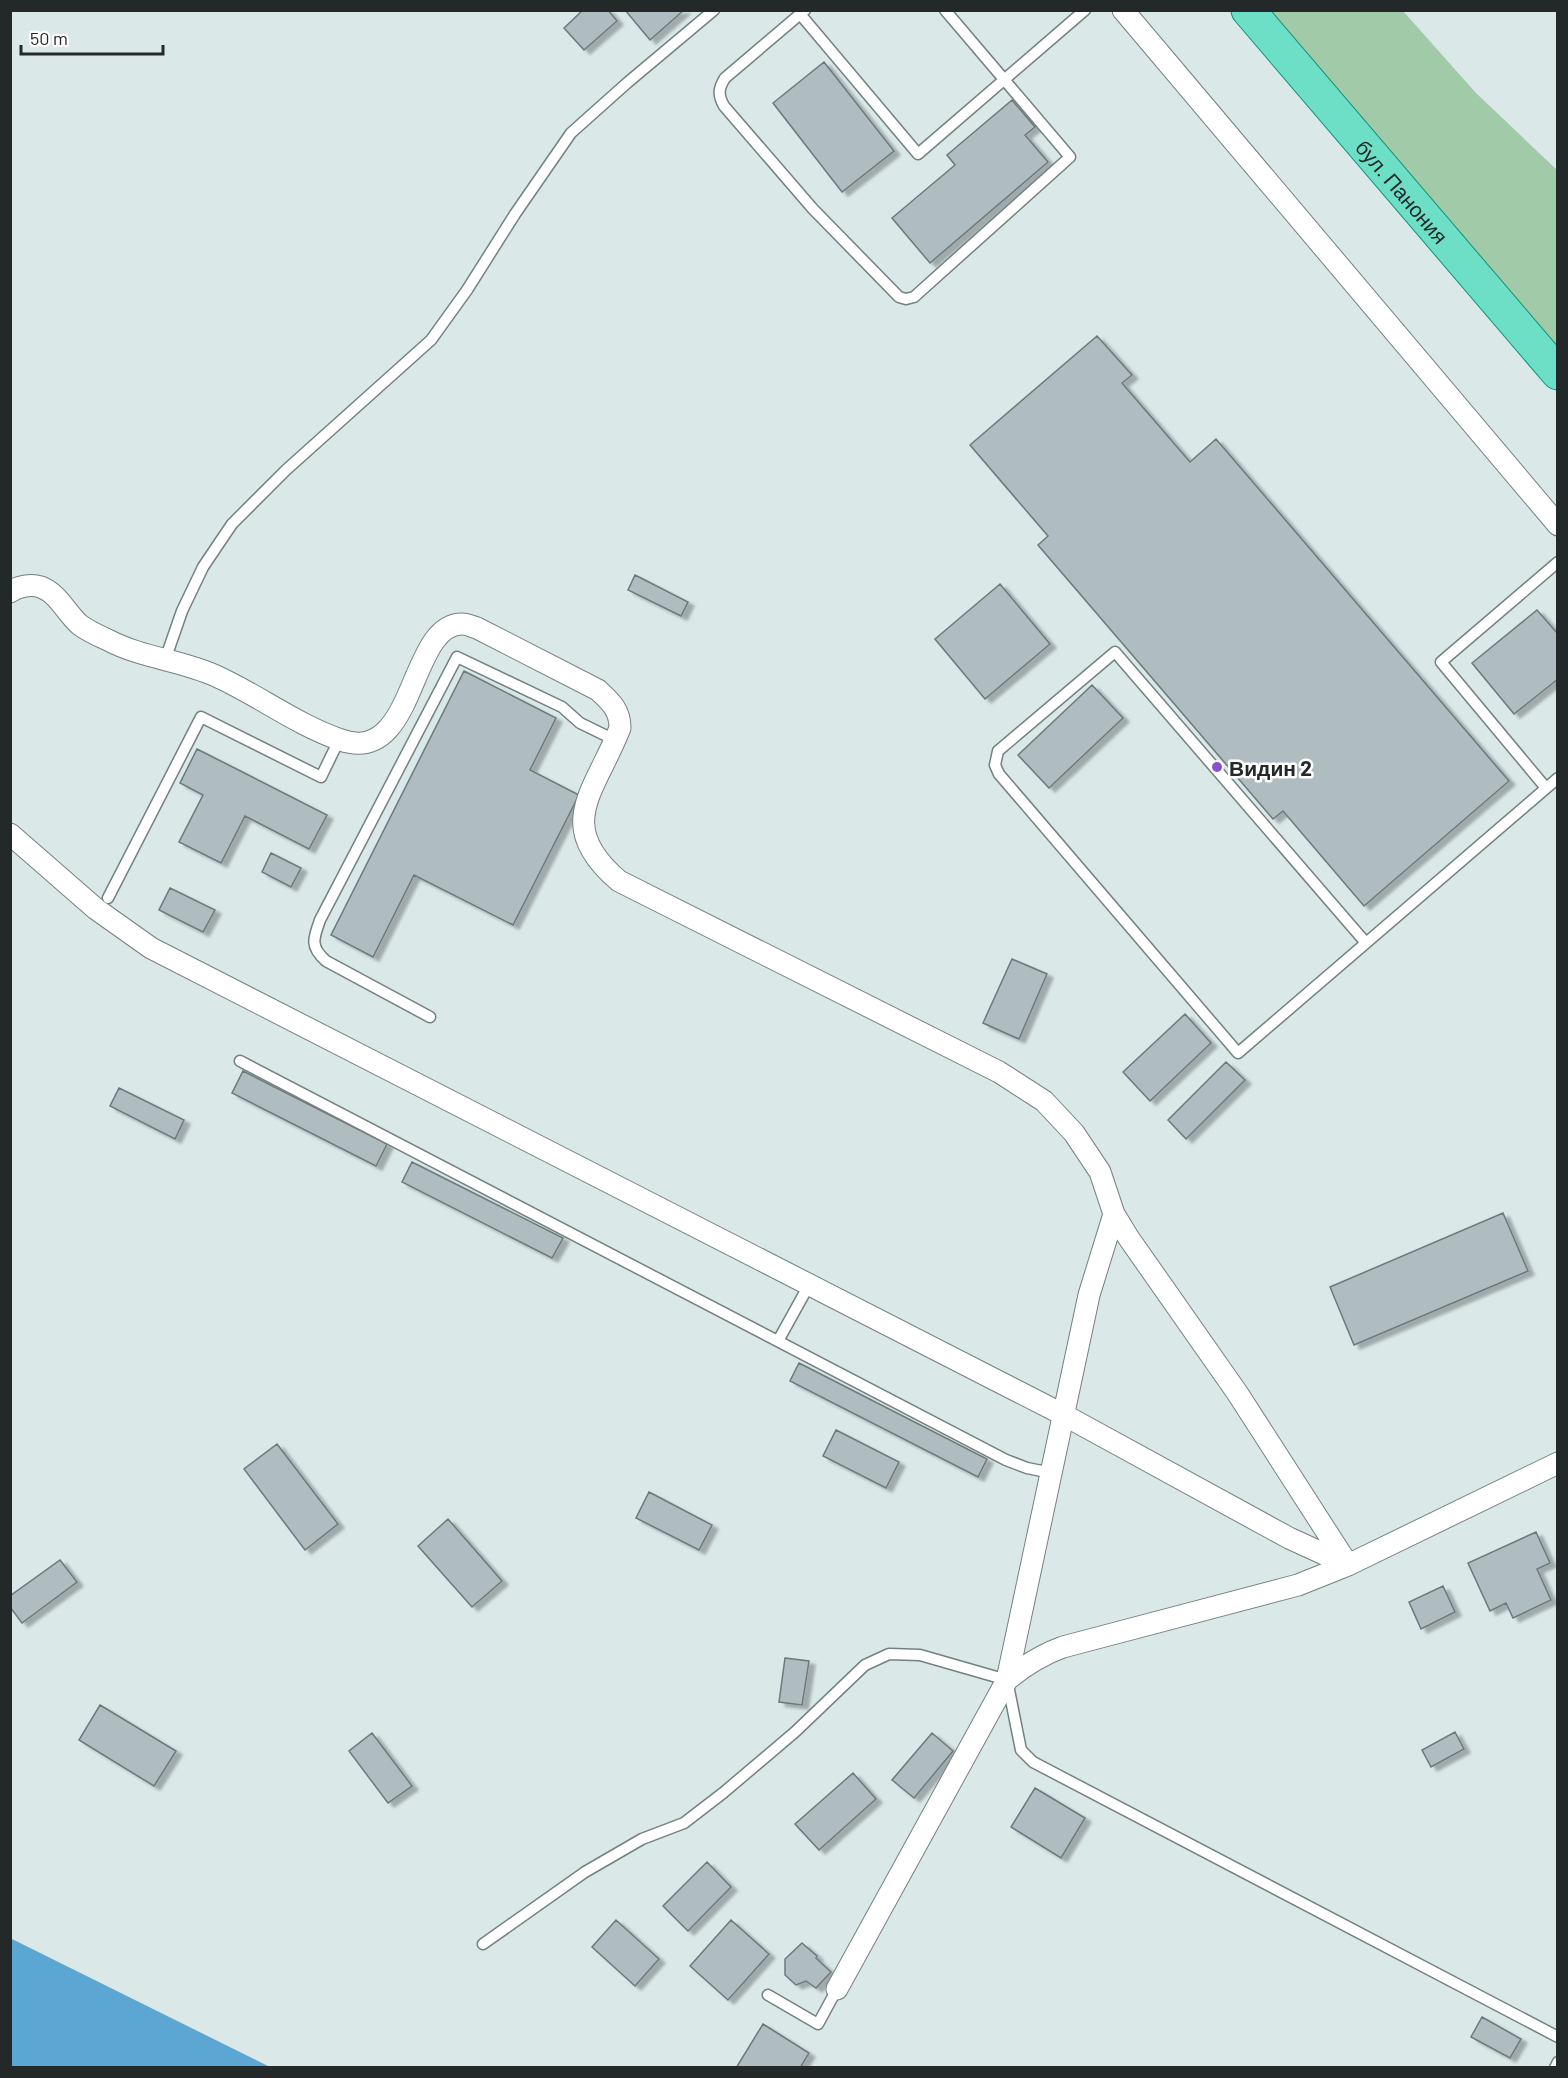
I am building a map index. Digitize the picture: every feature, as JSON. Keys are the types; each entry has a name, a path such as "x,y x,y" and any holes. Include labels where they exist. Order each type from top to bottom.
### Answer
{"main road":[{"name":"бул. Панония","path":"1248,10 1557,373"}],"street":[{"path":"1123,10 1557,525"},
{"path":"10,592 27,586 40,587 56,597 80,625 109,641 148,656 186,665 215,676 339,740 350,743 365,743 382,737 393,724 440,634 450,627 464,624 477,628 598,690 610,701 620,716 620,728 582,816 583,832 590,850 602,866 619,881 999,1072 1044,1101 1074,1133 1100,1172 1114,1214 1128,1238 1239,1394 1348,1565"},
{"path":"10,834 96,909 151,948 1064,1415 1289,1538 1348,1565"},
{"path":"837,1989 1007,1680 1089,1295 1114,1214"},
{"path":"1007,1680 1025,1664 1063,1647 1298,1585 1348,1565 1557,1463"}],"lane":[{"path":"165,660 182,611 203,567 232,524 286,470 431,340 467,290 515,214 571,133 714,10"},
{"path":"945,10 1004,80 1070,157 914,297 906,299 899,297 813,209 724,106 719,97 720,86 725,78 803,12 918,154 1004,80 1085,10"},
{"path":"1546,788 1441,662 1557,562"},
{"path":"1366,943 1115,652 998,751 995,765 999,774 1238,1053 1366,943 1546,788 1557,778"},
{"path":"430,1017 326,961 316,953 314,938 320,920 457,657 562,707 580,723 615,740"},
{"path":"108,898 201,717 321,777 339,740"},
{"path":"240,1061 1006,1460 1027,1468 1052,1473"},
{"path":"778,1341 809,1285"},
{"path":"483,1944 585,1872 642,1839 684,1823 795,1732 865,1665 889,1654 920,1655 1007,1680 1021,1750 1033,1762 1557,2037"},
{"path":"768,1995 818,2024 837,1989"},
{"path":"1555,2067 1557,2062"}],"green space":[{"path":"1248,11 1403,11 1476,93 1557,170 1557,373"}],"water":[{"path":"10,1938 270,2067 11,2067"}],"building":[{"path":"583,10 608,10 617,21 584,50 564,28"},
{"path":"625,10 684,10 650,40"},
{"path":"824,62 894,151 842,192 773,103"},
{"path":"1012,100 1035,127 1025,135 1048,162 930,263 892,218 955,165 947,155"},
{"path":"1097,336 1132,375 1122,383 1190,462 1216,439 1509,781 1364,906 1283,811 1273,819 1038,545 1048,536 970,445"},
{"path":"635,575 688,602 681,616 628,590"},
{"path":"1000,584 1050,644 985,699 935,639"},
{"path":"1537,610 1558,634 1558,679 1514,714 1472,663"},
{"path":"464,671 556,718 530,770 579,795 513,925 414,875 373,957 331,935"},
{"path":"1092,685 1123,718 1049,788 1018,755"},
{"path":"197,749 327,815 309,849 245,816 221,863 179,842 203,795 180,783"},
{"path":"271,853 301,868 291,887 262,872"},
{"path":"170,888 215,910 203,932 159,910"},
{"path":"1012,959 1047,974 1019,1039 983,1023"},
{"path":"1185,1014 1211,1043 1150,1101 1123,1072"},
{"path":"1226,1062 1245,1080 1186,1139 1168,1120"},
{"path":"243,1071 387,1144 376,1166 232,1093"},
{"path":"119,1088 184,1120 175,1139 110,1106"},
{"path":"412,1162 563,1238 552,1258 402,1182"},
{"path":"1503,1213 1528,1271 1354,1345 1330,1287"},
{"path":"799,1363 987,1459 978,1477 790,1381"},
{"path":"836,1430 899,1462 886,1488 823,1456"},
{"path":"277,1444 338,1524 305,1550 244,1469"},
{"path":"649,1492 712,1525 699,1550 636,1518"},
{"path":"448,1519 502,1581 472,1607 418,1546"},
{"path":"1536,1532 1550,1563 1537,1569 1551,1600 1513,1618 1506,1603 1490,1611 1468,1563"},
{"path":"60,1560 77,1582 22,1623 10,1607 10,1596"},
{"path":"1443,1586 1455,1612 1421,1629 1409,1602"},
{"path":"785,1658 809,1661 802,1705 779,1702"},
{"path":"100,1705 176,1751 154,1786 79,1740"},
{"path":"1455,1732 1464,1749 1431,1767 1422,1750"},
{"path":"372,1733 412,1786 388,1803 349,1751"},
{"path":"932,1733 953,1751 914,1798 892,1780"},
{"path":"853,1773 876,1799 819,1850 795,1824"},
{"path":"1035,1788 1085,1818 1061,1858 1011,1827"},
{"path":"707,1862 731,1887 688,1931 663,1906"},
{"path":"616,1920 659,1959 635,1986 592,1947"},
{"path":"731,1920 769,1954 728,2000 690,1966"},
{"path":"802,1943 831,1972 816,1988 806,1981 796,1985 785,1975 785,1959"},
{"path":"1482,2017 1521,2039 1510,2058 1471,2037"},
{"path":"763,2024 809,2053 800,2068 736,2068"}],"place":[{"name":"Видин 2","path":"1217,767"}]}
